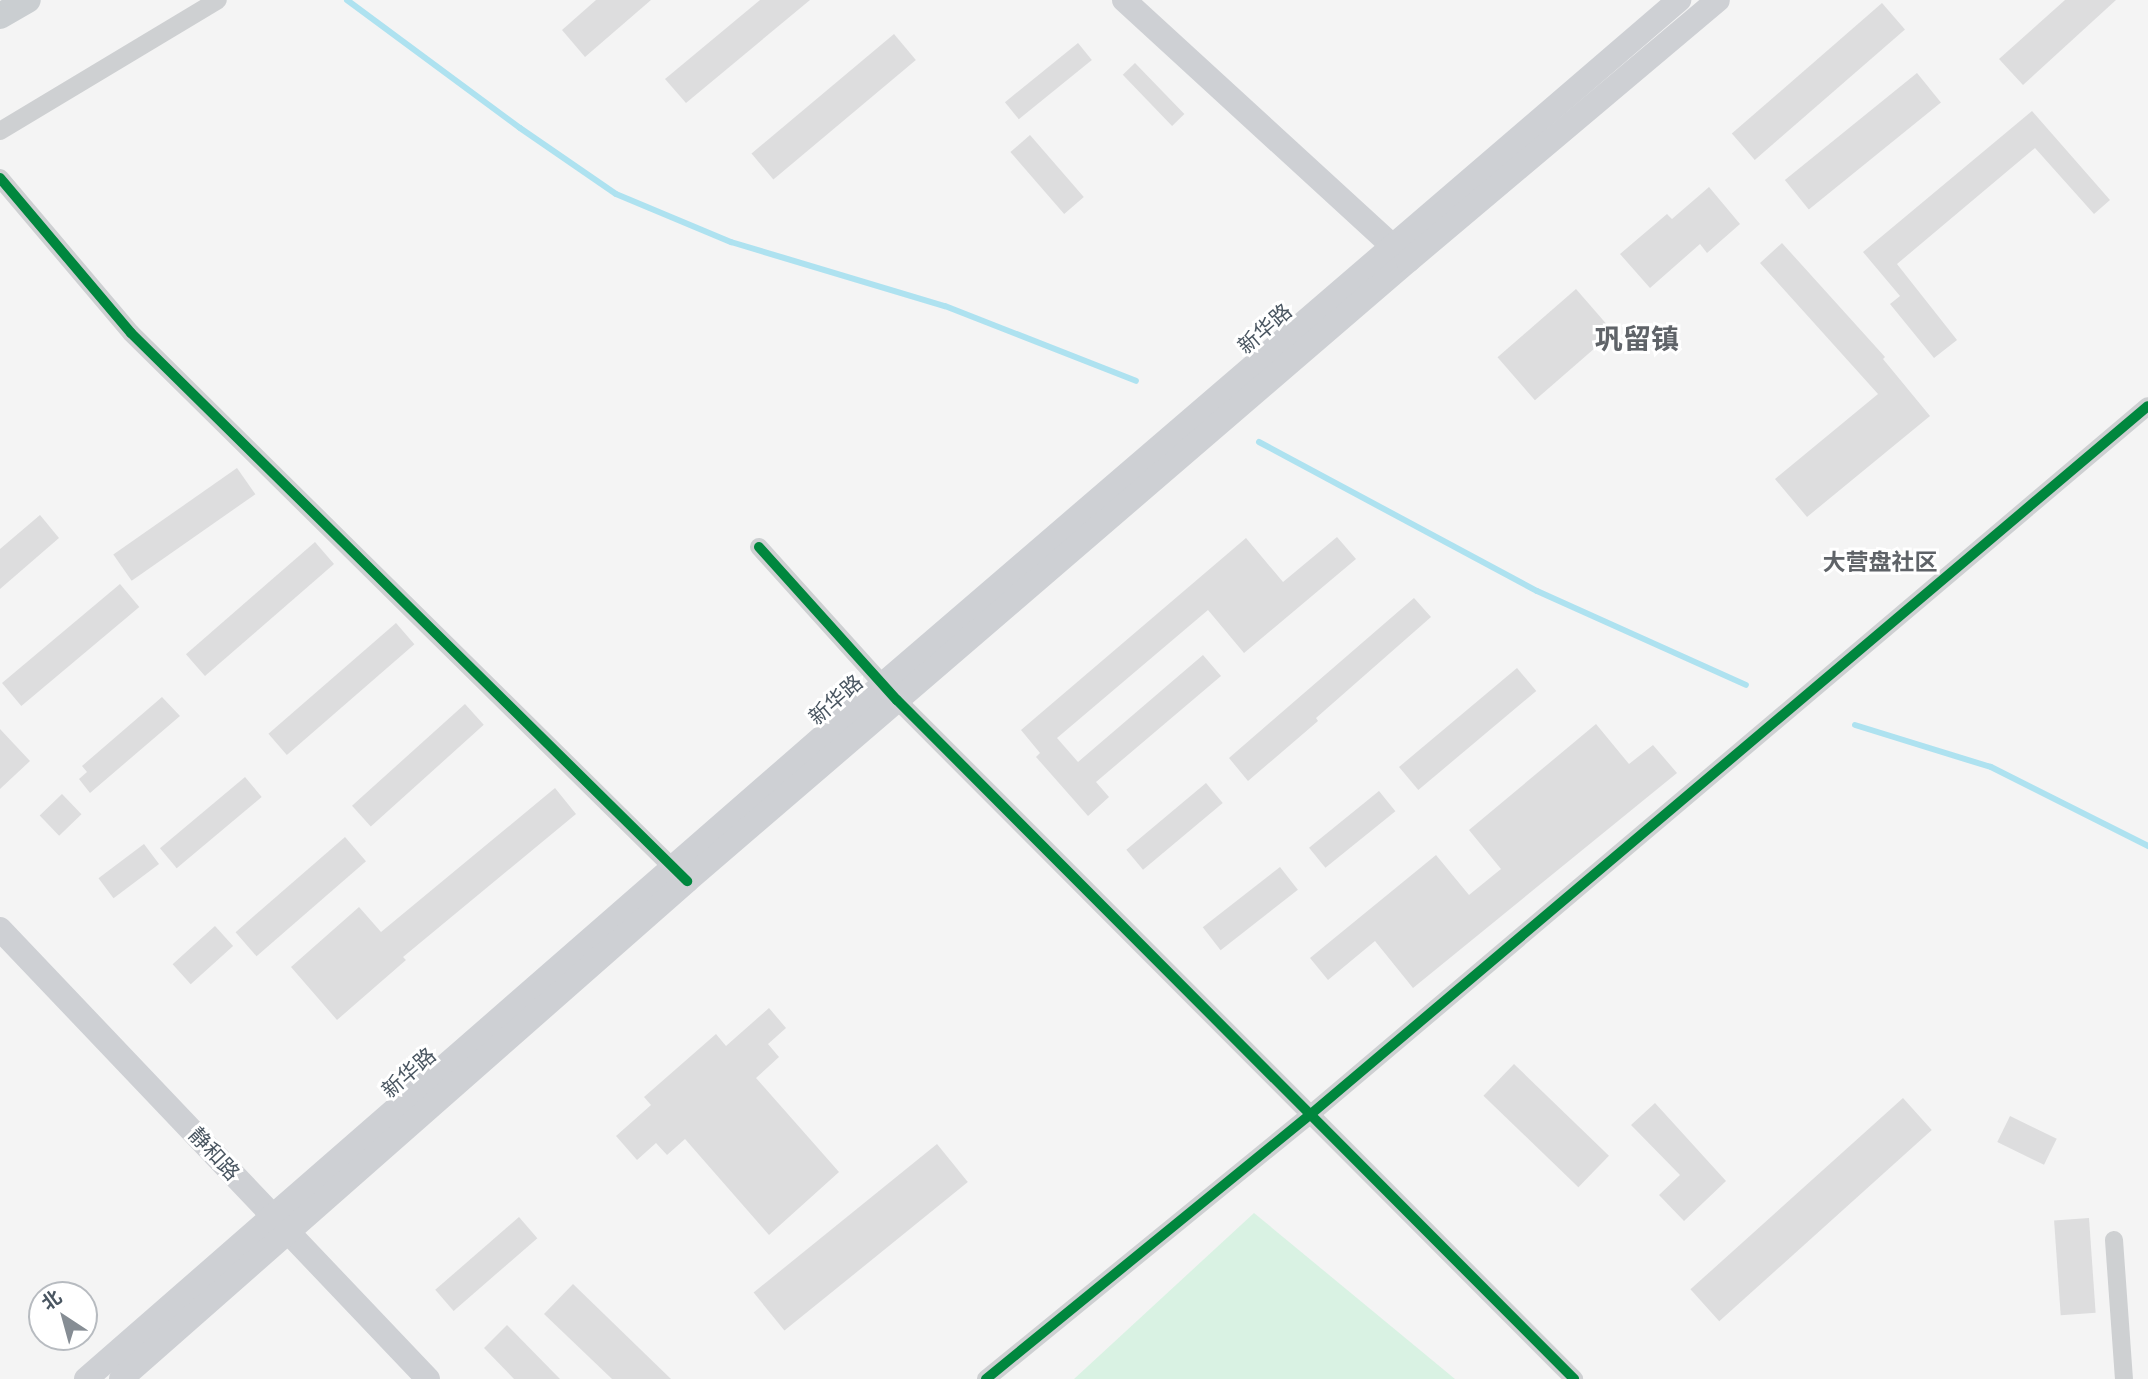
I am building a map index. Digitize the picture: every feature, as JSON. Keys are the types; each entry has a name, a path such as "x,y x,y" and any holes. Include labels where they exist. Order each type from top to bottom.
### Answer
{"main road":[{"path":"0,16 28,0"},
{"path":"1124,0 1400,253"},
{"name":"新华路","path":"121,1379 281,1226 680,874 1400,253 1679,0"},
{"name":"新华路","path":"1400,253 1718,0"},
{"name":"静和路","path":"0,929 428,1379"},
{"name":"新华路","path":"86,1379 281,1226"}],"street":[{"path":"0,131 218,0"},
{"path":"0,178 131,332 680,874"},
{"path":"986,1379 1311,1114 2148,406"},
{"path":"759,547 890,692 1574,1379"},
{"path":"2114,1240 2124,1379"}],"green space":[{"path":"1254,1213 1455,1379 1074,1379"}],"building":[{"path":"596,0 651,0 585,57 562,30"},
{"path":"760,0 810,0 686,103 665,79"},
{"path":"2065,0 2116,0 2023,85 1999,59"},
{"path":"1882,3 1905,29 1755,160 1732,134"},
{"path":"894,34 916,60 773,180 752,154"},
{"path":"1078,43 1092,60 1019,119 1005,102"},
{"path":"1135,63 1184,114 1172,126 1123,75"},
{"path":"1917,73 1941,103 1809,210 1785,180"},
{"path":"2032,111 2110,200 2094,214 2035,148 1897,264 1957,340 1934,358 1890,304 1900,296 1863,252"},
{"path":"1030,135 1084,197 1064,214 1010,152"},
{"path":"1709,187 1740,224 1707,253 1700,244 1650,288 1620,254 1667,214 1672,219"},
{"path":"1782,243 1885,357 1883,359 1930,416 1807,517 1775,479 1878,394 1760,263"},
{"path":"1576,289 1613,332 1535,400 1498,357"},
{"path":"237,468 255,494 132,581 113,555"},
{"path":"40,515 59,538 0,589 0,549"},
{"path":"1337,537 1356,559 1244,653 1208,610 1057,738 1078,762 1203,655 1221,676 1096,782 1109,797 1088,816 1036,757 1040,753 1021,730 1246,538 1283,582"},
{"path":"315,542 334,564 205,676 186,654"},
{"path":"120,584 139,607 21,706 2,683"},
{"path":"1414,598 1431,617 1248,781 1229,758"},
{"path":"396,623 414,644 287,755 268,734"},
{"path":"1517,668 1536,691 1418,790 1399,767"},
{"path":"162,697 180,716 90,793 79,779 87,772 82,766"},
{"path":"465,704 484,725 371,827 352,806"},
{"path":"1596,724 1629,764 1653,745 1677,773 1413,988 1375,941 1328,980 1310,958 1436,855 1469,895 1501,869 1469,830"},
{"path":"0,729 30,761 0,789"},
{"path":"245,777 262,797 177,868 160,848"},
{"path":"1206,783 1223,803 1143,870 1126,850"},
{"path":"555,788 576,814 403,957 406,960 337,1020 291,967 359,907 381,932"},
{"path":"1379,791 1395,811 1325,868 1309,848"},
{"path":"62,794 81,814 59,836 40,816"},
{"path":"345,837 366,861 257,956 236,932"},
{"path":"144,844 159,864 114,898 98,878"},
{"path":"1280,867 1298,890 1221,950 1203,927"},
{"path":"215,926 233,946 191,984 173,964"},
{"path":"769,1008 786,1028 768,1044 779,1057 756,1078 839,1172 769,1235 685,1139 667,1155 656,1143 637,1160 616,1136 651,1105 644,1097 716,1034 726,1046"},
{"path":"1514,1064 1609,1156 1578,1187 1483,1096"},
{"path":"1903,1098 1932,1130 1719,1321 1690,1289"},
{"path":"1655,1103 1726,1181 1684,1221 1659,1195 1680,1175 1631,1125"},
{"path":"2010,1116 2057,1139 2044,1165 1997,1142"},
{"path":"937,1144 968,1182 784,1331 754,1293"},
{"path":"519,1217 537,1238 454,1311 435,1290"},
{"path":"2089,1218 2096,1313 2061,1315 2054,1220"},
{"path":"573,1284 671,1379 612,1379 544,1314"},
{"path":"507,1325 560,1379 514,1379 484,1348"}],"waterway":[{"path":"347,0 520,128 616,194 731,242 945,306 1136,381"},
{"path":"1259,442 1537,591 1746,685"},
{"path":"1855,725 1991,767 2148,846"}],"cycle path":[{"path":"0,178 131,333 687,881"},
{"path":"986,1379 1311,1114 2148,406"},
{"path":"759,547 897,700 1574,1379"}],"district":[{"name":"巩留镇","path":"1637,340"},
{"name":"大营盘社区","path":"1880,563"}]}
